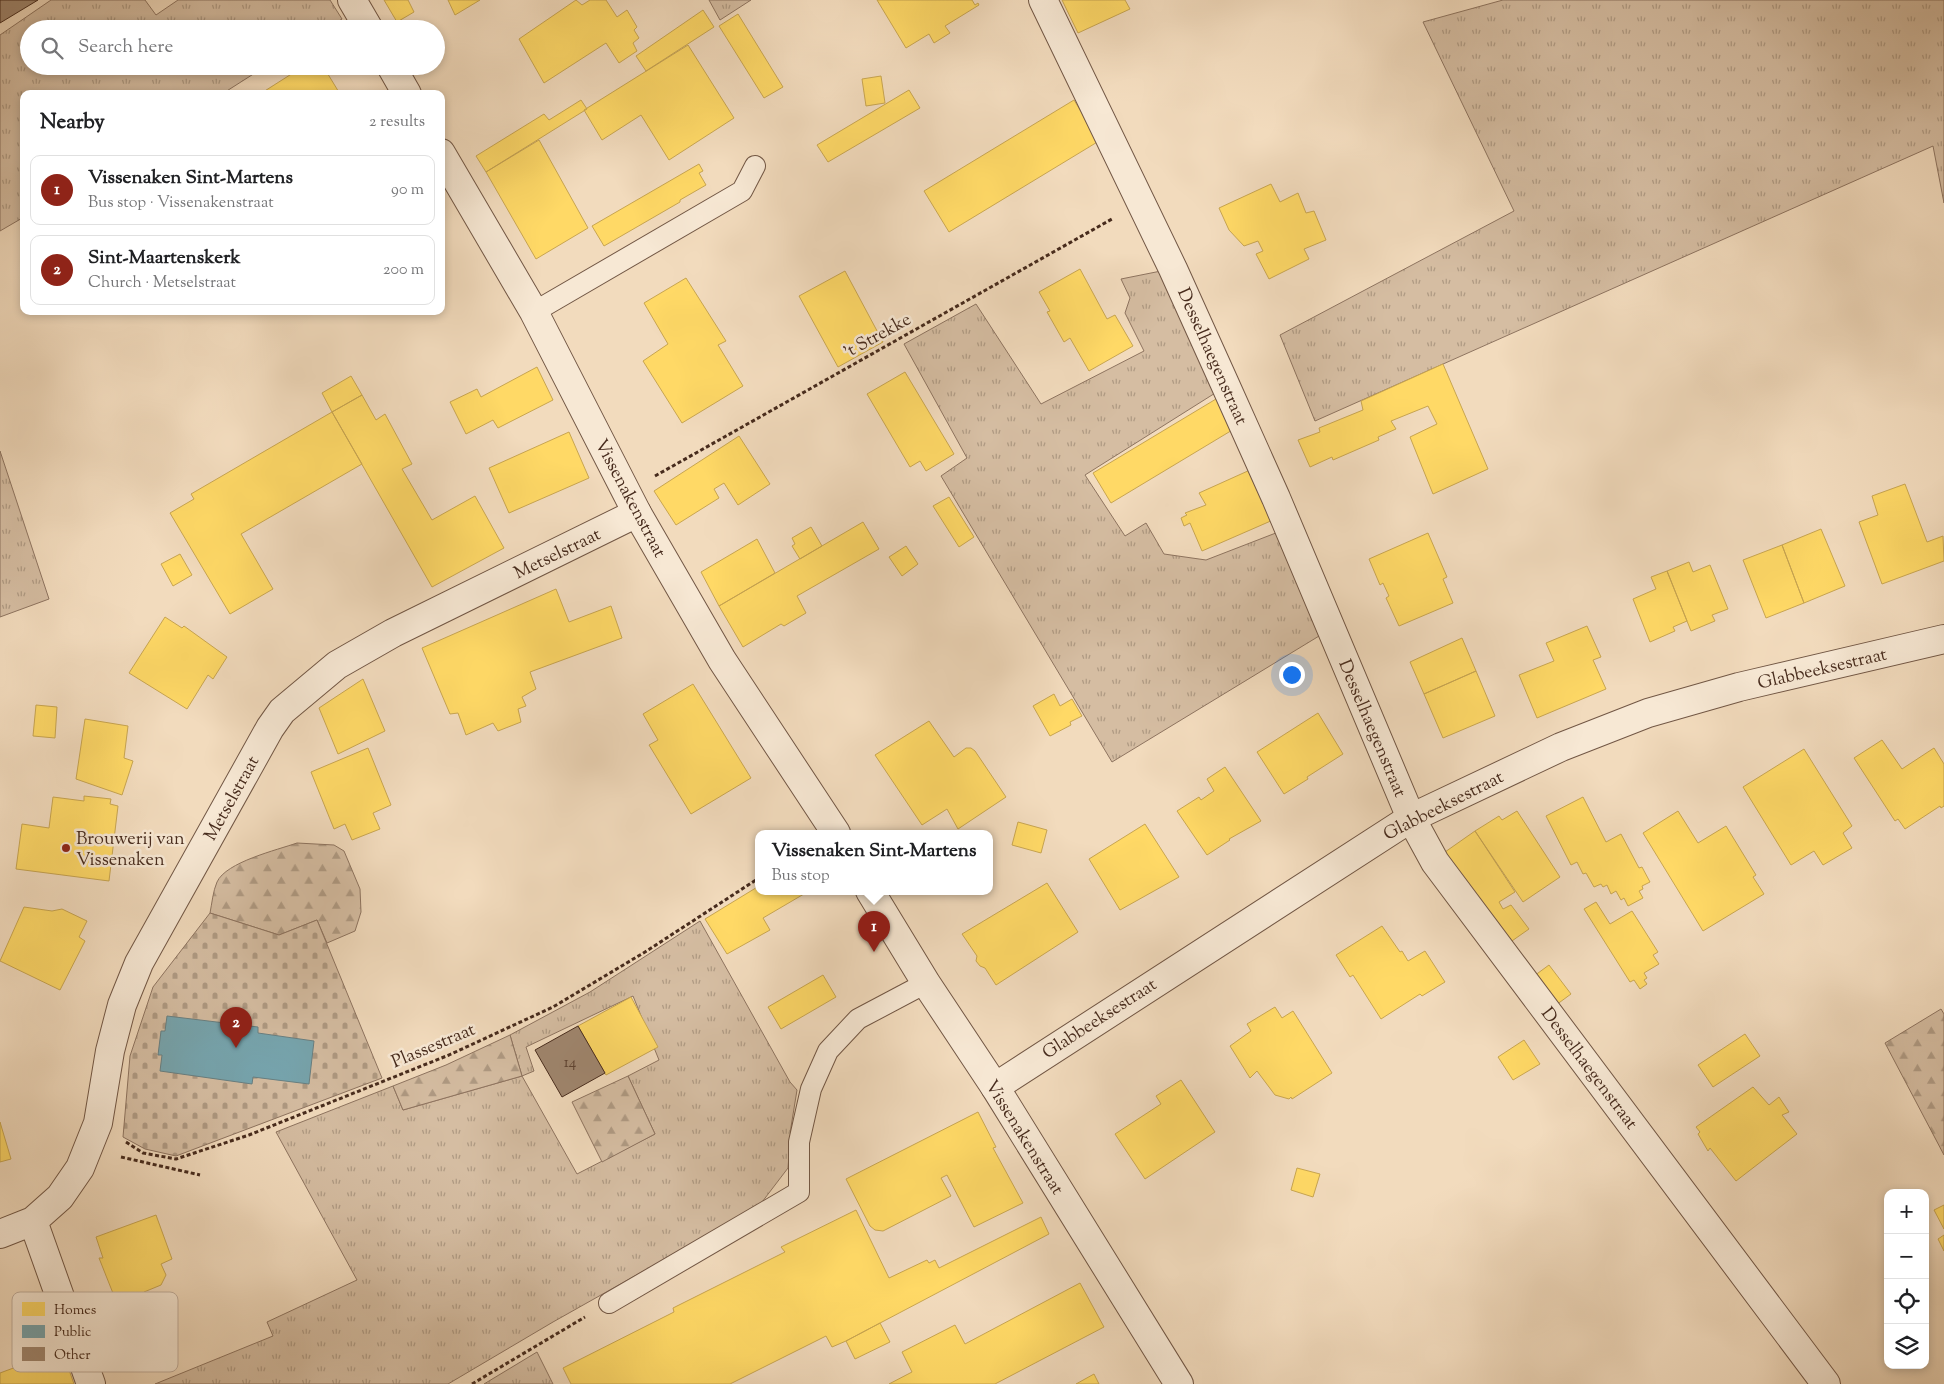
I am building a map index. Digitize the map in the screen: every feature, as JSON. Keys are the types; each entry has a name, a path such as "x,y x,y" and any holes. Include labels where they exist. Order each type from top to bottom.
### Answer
{"street":[{"path":"352,0 364,20"},
{"name":"Desselhaegenstraat","path":"1043,0 1174,269 1272,489 1411,818 1435,862 1826,1384"},
{"path":"396,75 405,90"},
{"name":"Vissenakenstraat","path":"445,160 534,312 632,503 722,660 834,830"},
{"name":"Metselstraat","path":"0,1234 33,1221 60,1197 80,1168 98,1123 110,1051 122,1005 139,963 270,728 282,711 337,665 632,503"},
{"name":"Glabbeeksestraat","path":"995,1087 1162,977 1411,818 1561,746 1648,713 1739,687 1944,639"},
{"name":"Vissenakenstraat","path":"872,895 926,983 995,1087 1178,1384"},
{"path":"33,1221 58,1292"},
{"path":"87,1372 91,1384"}],"lane":[{"path":"534,312 742,192 755,166"},
{"path":"609,1303 799,1192 799,1142 810,1089 828,1051 858,1019 926,983"}],"path":[{"name":"'t Strekke","path":"632,503 1141,203"},
{"name":"Plassestraat","path":"98,1123 143,1153 176,1159 249,1135 449,1054 553,1007 645,952 755,881"},
{"path":"89,1149 200,1175"},
{"path":"472,1384 609,1303"}],"green space":[{"path":"51,0 145,0 156,15 178,0 330,0 342,19 340,20 22,20"},
{"path":"709,0 751,0 720,20"},
{"path":"1503,0 1944,0 1944,203 1933,146 1315,421 1280,335 1514,211 1423,22"},
{"path":"20,21 20,75 252,75 228,90 20,90 20,219 0,231 0,35"},
{"path":"1161,271 1220,390 1085,475 1125,536 1146,523 1164,554 1206,560 1281,531 1324,633 1112,762 941,476 967,458 904,344 976,304 1041,404 1144,351 1125,313 1130,298 1121,279"},
{"path":"0,451 49,599 0,617"},
{"path":"297,843 334,845 344,851 360,889 361,912 355,931 327,943 317,920 279,935 210,913 217,882 230,868"},
{"path":"210,913 279,935 317,920 382,1078 176,1156 145,1149 123,1137 130,1056 153,987"},
{"path":"700,921 790,1082 797,1090 791,1127 788,1168 759,1206 553,1322 448,1384 155,1384 273,1336 267,1322 357,1280 276,1132 393,1086 403,1110 522,1076 510,1035 590,992","holes":["633,996 659,1060 628,1076 655,1134 577,1174 522,1076 534,1071 526,1047"]},
{"path":"1941,1009 1944,1014 1944,1155 1885,1043"},
{"path":"510,1035 522,1076 403,1110 393,1086 446,1065"},
{"path":"628,1076 655,1134 602,1162 572,1102"},
{"path":"537,1352 553,1384 484,1384"}],"building: Homes":[{"path":"384,0 408,0 414,12 400,20 396,20"},
{"path":"448,0 480,0 455,15"},
{"path":"576,0 582,5 590,0 606,0 617,17 627,10 637,27 634,30 639,38 633,43 637,51 619,63 606,43 544,83 519,39"},
{"path":"877,0 972,0 975,5 978,3 979,5 945,26 950,33 934,43 929,34 906,48"},
{"path":"1062,0 1125,0 1130,9 1078,33"},
{"path":"703,10 714,27 646,71 636,56"},
{"path":"738,14 783,87 764,98 719,26"},
{"path":"688,45 734,118 669,160 641,115 602,140 584,110"},
{"path":"290,75 328,75 338,90 266,90"},
{"path":"881,76 885,103 866,106 862,79"},
{"path":"909,90 920,108 828,162 817,145"},
{"path":"581,100 587,109 486,172 476,156 544,114 549,120"},
{"path":"1074,100 1099,141 949,232 924,191"},
{"path":"539,140 588,228 536,259 486,172"},
{"path":"699,164 703,171 699,173 706,185 604,246 592,226"},
{"path":"1271,184 1280,202 1298,193 1306,213 1314,211 1326,240 1304,249 1309,259 1269,279 1256,254 1263,251 1258,241 1244,246 1229,230 1219,208"},
{"path":"1080,269 1107,319 1115,315 1133,346 1089,371 1070,338 1064,342 1047,312 1050,311 1039,292"},
{"path":"845,271 883,342 838,367 799,296"},
{"path":"686,278 726,341 718,345 743,386 682,423 643,361 668,344 644,303"},
{"path":"1443,364 1488,469 1433,494 1410,437 1437,424 1428,406 1391,421 1396,429 1378,437 1379,440 1333,460 1332,457 1310,467 1298,440 1320,432 1319,428 1363,410 1361,401"},
{"path":"537,367 553,400 498,428 493,420 466,434 450,402 477,389 481,397"},
{"path":"905,372 954,454 926,471 920,461 910,467 867,394"},
{"path":"351,376 362,395 332,412 322,393"},
{"path":"362,395 376,420 385,414 412,464 402,469 432,520 475,496 504,548 432,587 332,412"},
{"path":"1216,399 1234,429 1111,503 1093,473"},
{"path":"332,412 362,464 241,534 273,589 230,614 170,513 194,499 191,494"},
{"path":"569,432 589,478 509,513 489,468"},
{"path":"739,436 770,484 738,505 724,483 714,489 719,498 676,525 654,491"},
{"path":"1250,470 1273,520 1202,551 1190,523 1184,526 1181,518 1187,515 1185,513 1206,505 1199,493"},
{"path":"1905,484 1927,542 1943,536 1944,561 1882,584 1859,522 1878,515 1872,496"},
{"path":"949,497 974,537 959,547 933,506"},
{"path":"863,522 879,549 797,596 806,613 784,626 781,624 743,647 719,606"},
{"path":"811,527 822,546 800,559 792,546 795,544 792,538"},
{"path":"1821,529 1845,586 1804,603 1782,545"},
{"path":"1428,533 1447,577 1443,579 1453,603 1399,626 1386,598 1389,596 1383,583 1380,585 1369,559"},
{"path":"757,539 775,573 719,606 701,572"},
{"path":"1782,545 1804,603 1766,618 1743,560"},
{"path":"906,546 918,564 902,576 889,557"},
{"path":"180,554 192,575 173,586 161,564"},
{"path":"1689,562 1693,572 1710,565 1728,609 1712,615 1715,621 1691,631 1667,571"},
{"path":"1667,571 1687,621 1673,627 1675,631 1650,642 1633,599 1656,589 1651,577"},
{"path":"556,589 569,622 611,606 622,638 530,672 536,689 522,697 526,706 518,709 521,722 498,731 493,723 466,735 458,713 450,714 422,648"},
{"path":"165,617 182,628 184,626 227,657 213,679 208,675 187,709 129,673"},
{"path":"1587,626 1601,657 1593,660 1606,689 1537,718 1519,675 1554,661 1546,643"},
{"path":"1462,638 1476,671 1424,694 1410,662"},
{"path":"1476,671 1495,716 1443,738 1424,694"},
{"path":"363,679 385,731 338,754 319,708"},
{"path":"693,684 751,778 691,814 649,745 658,740 643,714"},
{"path":"1054,694 1060,706 1072,699 1082,716 1070,722 1071,725 1050,736 1033,706"},
{"path":"36,705 57,707 55,738 33,736"},
{"path":"1318,713 1343,754 1284,794 1257,752"},
{"path":"85,719 128,726 124,758 133,761 122,795 76,779"},
{"path":"929,721 954,757 966,748 971,748 975,751 1006,797 958,829 947,809 922,825 875,755"},
{"path":"1882,740 1902,769 1934,748 1944,764 1944,806 1941,808 1940,806 1905,829 1898,819 1895,821 1854,758"},
{"path":"368,748 391,805 373,813 380,829 352,840 345,824 334,829 311,772"},
{"path":"1804,749 1852,826 1843,833 1852,848 1823,865 1814,851 1791,865 1743,787"},
{"path":"1225,767 1261,821 1229,839 1207,855 1177,811 1199,797 1201,800 1214,791 1207,779"},
{"name":"Brouwerij van Vissenaken","path":"84,796 111,799 110,804 118,806 109,881 16,869 22,824 49,828 53,797 84,801"},
{"path":"1583,797 1606,842 1621,834 1639,868 1642,867 1650,882 1642,886 1643,889 1639,891 1643,898 1628,906 1624,898 1621,900 1616,891 1611,894 1607,885 1603,887 1601,884 1594,887 1586,873 1583,874 1577,862 1571,865 1546,816"},
{"path":"1517,811 1560,877 1523,902 1475,831 1499,816 1502,820"},
{"path":"1678,811 1698,843 1726,826 1756,875 1753,877 1764,894 1703,931 1643,833"},
{"path":"1018,822 1047,830 1041,853 1012,845"},
{"path":"1145,824 1179,877 1120,910 1089,859"},
{"path":"1475,831 1515,892 1499,902 1503,909 1511,905 1529,929 1509,943 1445,852"},
{"path":"1047,883 1078,932 996,985 985,968 976,961 977,956 962,934"},
{"path":"755,888 755,895 802,895 763,918 770,930 727,954 705,919"},
{"path":"1596,902 1610,924 1632,911 1658,952 1653,955 1659,964 1644,973 1647,978 1644,980 1647,984 1640,989 1634,980 1630,982 1584,909"},
{"path":"24,907 52,911 62,909 87,921 79,937 85,941 60,990 0,961"},
{"path":"1382,926 1408,961 1425,951 1445,982 1422,996 1420,994 1381,1019 1353,975 1350,977 1336,955"},
{"path":"1549,965 1571,994 1556,1005 1534,976"},
{"path":"823,975 836,997 781,1029 768,1007"},
{"path":"631,997 658,1047 606,1075 578,1026"},
{"path":"1275,1007 1282,1018 1293,1011 1332,1073 1292,1099 1291,1097 1289,1099 1275,1095 1257,1071 1250,1078 1230,1046 1251,1031 1247,1024"},
{"path":"1745,1034 1760,1056 1713,1087 1698,1065"},
{"path":"1524,1040 1540,1064 1513,1080 1498,1057"},
{"path":"1181,1080 1215,1132 1145,1179 1115,1134 1161,1104 1156,1096"},
{"path":"1753,1087 1769,1105 1779,1097 1789,1112 1782,1115 1797,1134 1736,1181 1710,1148 1708,1151 1696,1127"},
{"path":"978,1112 996,1147 993,1148 1023,1203 974,1227 947,1175 941,1178 951,1196 883,1231 875,1230 870,1226 846,1179"},
{"path":"0,1122 11,1159 0,1162"},
{"path":"1297,1168 1320,1174 1313,1197 1291,1190"},
{"path":"1944,1205 1944,1229 1934,1210"},
{"path":"856,1210 889,1278 927,1260 929,1263 935,1260 939,1268 1041,1217 1049,1234 846,1341 832,1347 826,1336 730,1384 571,1384 563,1368 674,1312 673,1308 785,1252 781,1247"},
{"path":"156,1215 172,1259 161,1264 166,1275 161,1285 144,1292 113,1292 99,1258 103,1258 96,1237"},
{"path":"1944,1235 1944,1251 1938,1239"},
{"path":"1080,1283 1104,1327 995,1384 889,1384 912,1372 902,1352 955,1325 965,1344"},
{"path":"880,1323 890,1342 855,1359 846,1341"},
{"path":"12,1369 12,1372 70,1372 74,1384 0,1384 0,1373"},
{"path":"1094,1374 1099,1384 1076,1384"}],"building: Public":[{"path":"167,1016 258,1027 258,1033 314,1041 309,1084 253,1077 252,1084 160,1071 162,1055 158,1055 161,1031 165,1031"}],"building: Other":[{"path":"0,0 38,0 0,23"},
{"path":"578,1026 605,1073 562,1097 535,1050"}],"place":[{"name":"Brouwerij van Vissenaken","path":"66,848"},
{"name":"Vissenaken Sint-Martens","path":"874,952"},
{"name":"Sint-Maartenskerk","path":"236,1048"}]}
